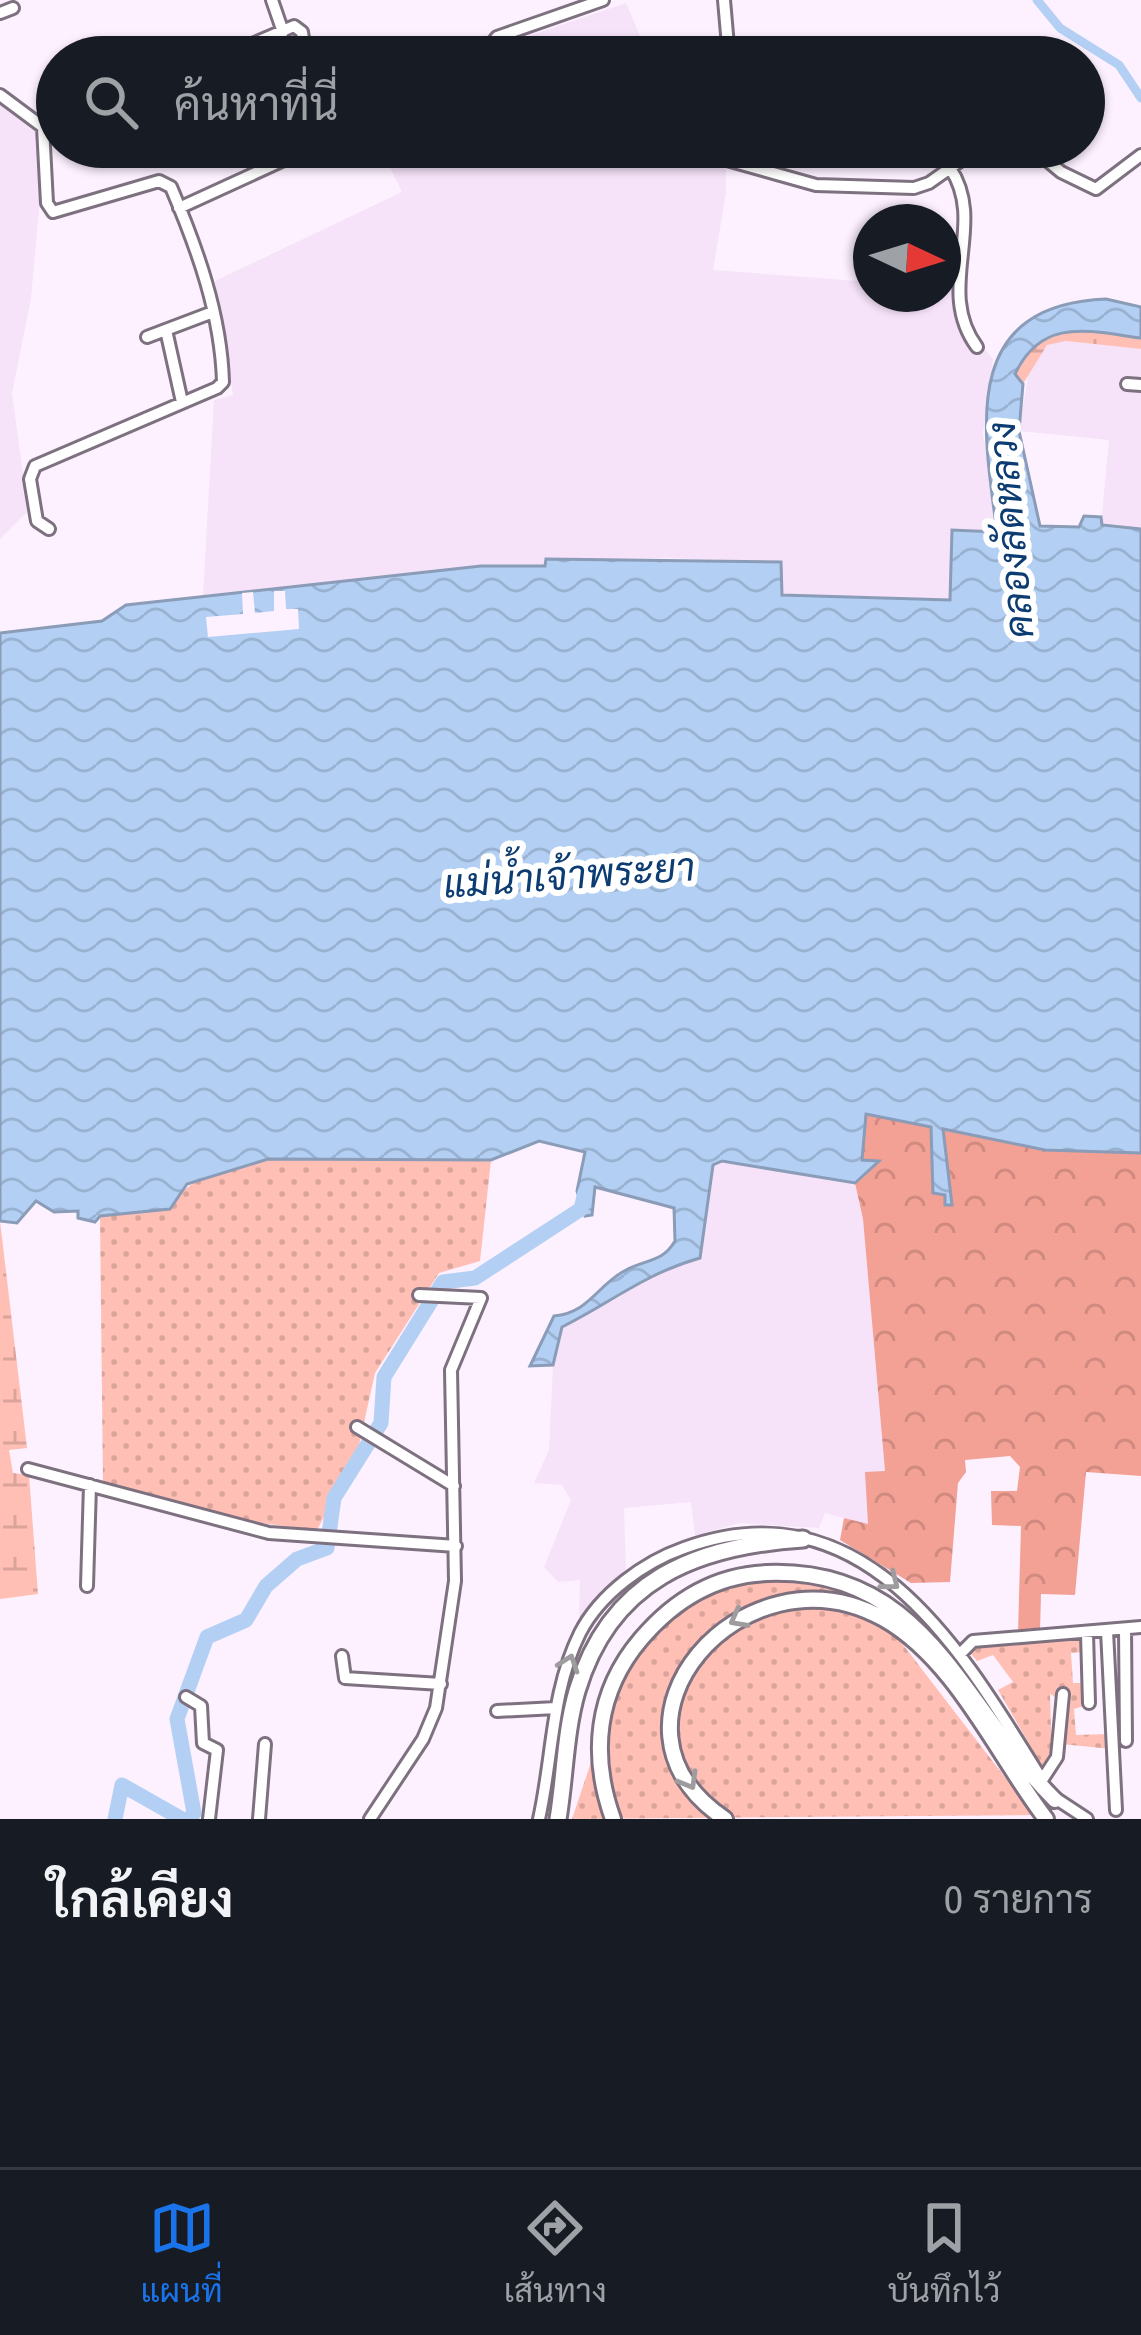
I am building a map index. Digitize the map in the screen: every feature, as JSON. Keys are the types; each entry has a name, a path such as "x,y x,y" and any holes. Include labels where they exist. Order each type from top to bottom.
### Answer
{"highway":[{"path":"558,1819 584,1674 599,1636 626,1600 668,1572 718,1550 802,1539"}],"main road":[{"path":"613,1819 599,1781 600,1723 611,1686 658,1619 689,1594 748,1574 787,1572 844,1582 911,1622 1055,1800"},
{"path":"725,1819 686,1780 673,1731 675,1694 685,1671 724,1625 777,1604 838,1603 884,1620 918,1646 1046,1819"}],"street":[{"path":"272,0 283,32"},
{"path":"500,36 603,0"},
{"path":"724,0 727,36"},
{"path":"0,13 13,8"},
{"path":"273,36 301,28 302,36"},
{"path":"0,95 36,120"},
{"path":"1064,168 1096,189 1141,155"},
{"path":"46,168 46,202 52,212 159,181 171,187 206,277 223,382 35,466 32,501 37,521 49,529"},
{"path":"179,208 266,168"},
{"path":"755,168 816,185 914,188 950,168 960,184 962,202 957,304 961,324 977,347"},
{"path":"147,337 213,312"},
{"path":"166,330 182,403"},
{"path":"1127,384 1141,386"},
{"path":"370,1819 430,1727 441,1684 456,1546 451,1370 481,1298 419,1295"},
{"path":"360,1428 454,1486"},
{"path":"28,1468 221,1523 323,1537 456,1546"},
{"path":"87,1586 91,1485"},
{"path":"538,1819 556,1708 583,1627 634,1574 665,1554 706,1540 745,1534 802,1539 854,1556 894,1582 960,1654 1055,1800 1087,1819"},
{"path":"960,1654 973,1641 1141,1626"},
{"path":"1124,1629 1126,1741"},
{"path":"1107,1630 1116,1810"},
{"path":"1087,1634 1089,1703"},
{"path":"343,1656 345,1678 441,1684"},
{"path":"1042,1780 1058,1757 1064,1694"},
{"path":"191,1700 202,1711 202,1742 218,1750 209,1819"},
{"path":"497,1711 556,1708"},
{"path":"259,1819 265,1744"}],"shaded area":[{"path":"626,3 640,36 528,36"},
{"path":"0,103 36,125 41,188 31,298 12,393 28,511 0,539"},
{"path":"390,168 726,168 713,270 853,281 853,312 961,312 962,289 963,321 993,359 983,433 998,533 991,534 951,600 782,595 781,562 667,558 546,560 546,566 480,566 285,591 203,595 214,400 233,395 215,281 402,192"},
{"path":"1066,341 1141,349 1141,380 1126,378 1124,389 1141,392 1141,529 1101,525 1109,440 1019,431 1030,364 1046,345"},
{"path":"722,1161 855,1183 863,1219 885,1472 869,1525 825,1513 819,1528 739,1523 695,1536 691,1502 624,1508 626,1571 579,1619 580,1580 558,1582 544,1567 571,1500 562,1485 534,1483 549,1450 553,1365 562,1328 620,1297 648,1273 700,1258 713,1165"}],"green space":[{"path":"1070,328 1141,338 1141,349 1066,341 1047,345 1023,384 1015,375 1030,350 1051,334"},
{"path":"865,1114 931,1127 933,1192 946,1195 945,1204 951,1204 942,1129 1045,1150 1141,1153 1141,1476 1086,1472 1075,1595 1041,1594 1040,1631 1018,1632 1021,1526 992,1525 991,1491 1017,1491 1020,1467 1010,1456 965,1460 966,1472 958,1483 950,1582 911,1583 840,1540 844,1518 868,1524 865,1472 885,1471 863,1219 855,1183 879,1162 862,1160"},
{"path":"309,1157 491,1160 480,1261 439,1273 375,1373 357,1454 317,1530 244,1521 103,1483 100,1216 170,1209 186,1189 210,1174 240,1165"},
{"path":"0,1221 27,1448 9,1450 13,1473 29,1475 38,1594 0,1599"},
{"path":"824,1577 884,1620 1034,1815 572,1819 624,1664 706,1588"},
{"path":"1082,1639 1083,1652 1071,1653 1073,1683 1086,1683 1087,1705 1074,1709 1076,1735 1110,1734 1111,1749 1061,1744 1064,1702 1050,1694 1052,1765 1045,1771 998,1690 1013,1682 993,1655 977,1661 967,1649"}],"water":[{"path":"1106,299 1141,307 1141,338 1085,331 1053,336 1026,356 1015,374 1023,384 1019,431 1040,526 1079,527 1084,516 1101,517 1102,525 1141,529 1141,1153 1045,1150 943,1129 952,1205 945,1205 945,1195 933,1193 931,1127 866,1114 862,1160 879,1161 855,1183 722,1161 713,1165 700,1258 645,1280 562,1327 553,1365 530,1366 554,1316 576,1310 616,1276 659,1257 675,1241 674,1208 595,1187 592,1215 585,1216 577,1191 585,1152 539,1141 491,1160 268,1159 187,1184 170,1209 100,1216 95,1222 78,1218 78,1211 54,1212 36,1201 17,1223 0,1221 0,633 102,621 126,605 481,566 545,566 546,559 781,562 782,595 950,600 952,530 997,532 987,414 991,379 1003,348 1025,323 1059,306"}],"pier":[{"path":"274,591 285,591 286,609 298,609 299,629 208,637 206,617 243,614 242,593 253,592 255,613 274,611"}],"waterway":[{"path":"1037,0 1073,36"},
{"path":"1105,56 1119,65 1141,98"},
{"path":"189,1819 194,1813 177,1719 207,1637 246,1620 266,1586 297,1559 327,1548 334,1498 381,1423 384,1377 443,1282 475,1278 581,1209 585,1192"},
{"path":"115,1819 122,1785 182,1819"}],"water label":[{"name":"คลองลัดหลวง","path":"1011,530"},
{"name":"แม่น้ำเจ้าพระยา","path":"569,876"}]}
